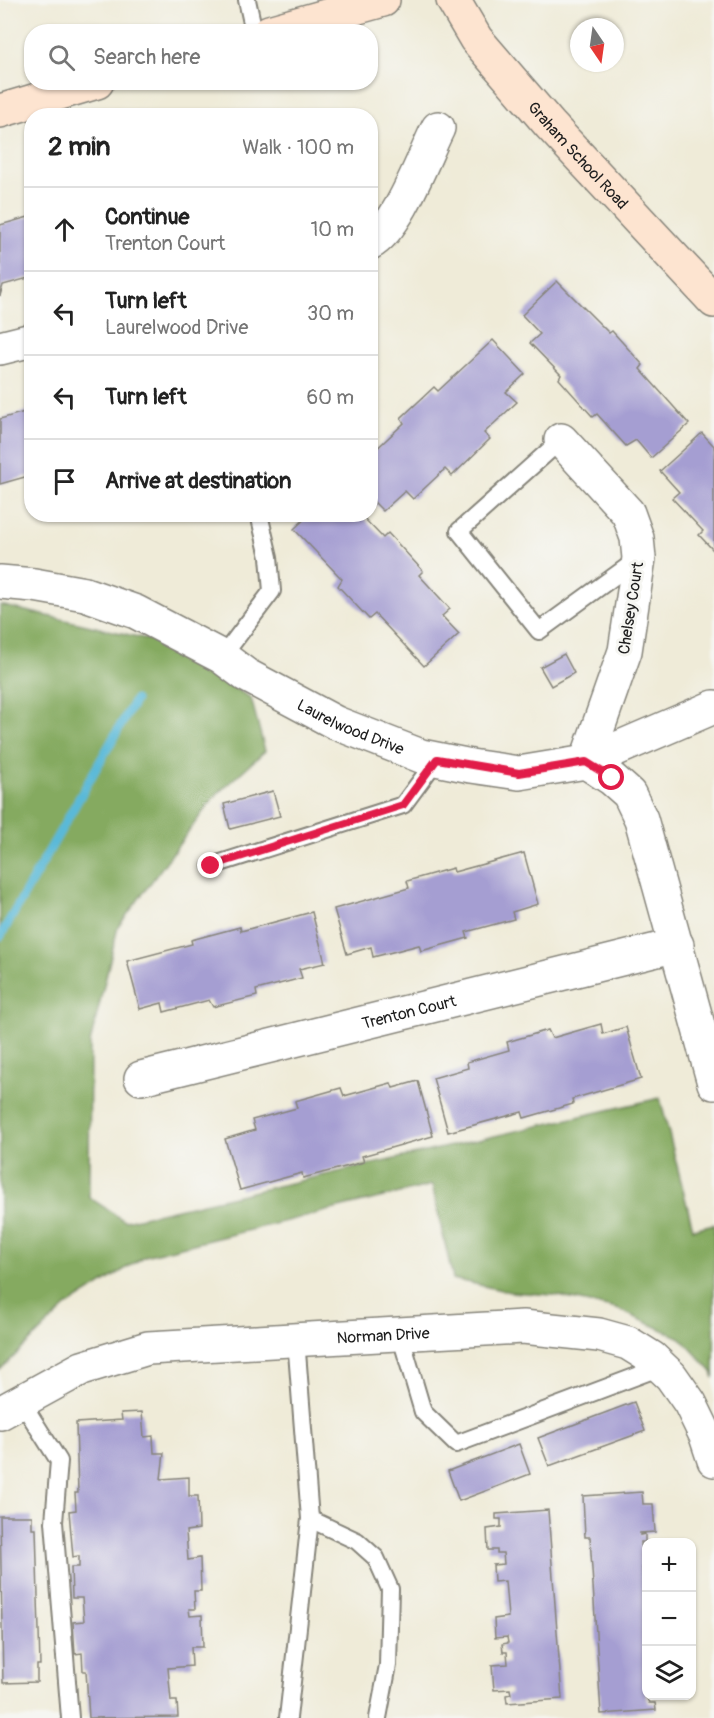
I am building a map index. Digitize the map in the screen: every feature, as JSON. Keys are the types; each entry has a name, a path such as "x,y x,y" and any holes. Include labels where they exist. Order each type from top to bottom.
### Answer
{"street":[{"path":"297,24 383,0"},
{"name":"Graham School Road","path":"453,0 476,39 550,125 714,301"},
{"path":"0,111 70,90"},
{"path":"378,239 393,221 438,128"},
{"path":"0,348 24,342"},
{"name":"Chelsey Court","path":"561,440 628,513 638,538 639,558 625,651 586,762"},
{"name":"Laurelwood Drive","path":"0,582 85,594 136,612 222,657 246,675 336,723 421,756 437,759 519,773 586,762 714,707"},
{"path":"586,762 612,778 629,794 641,819 714,1083"},
{"name":"Trenton Court","path":"141,1078 677,945"},
{"name":"Norman Drive","path":"11,1407 82,1368 148,1348 522,1327 599,1335 628,1342 671,1376 690,1403 706,1436 714,1460"}],"lane":[{"path":"247,0 252,24"},
{"path":"561,440 459,531 539,631 639,558"},
{"path":"222,657 272,591 269,557 261,522"},
{"path":"211,866 403,805 437,759"},
{"path":"400,1334 423,1412 456,1444 662,1367"},
{"path":"288,1718 310,1520 296,1340"},
{"path":"11,1407 59,1461 54,1522 70,1718"},
{"path":"310,1520 357,1541 376,1558 390,1589 388,1665 378,1718"}],"green space":[{"path":"0,605 156,641 251,698 265,751 214,797 118,927 90,1043 89,1197 125,1221 660,1098 693,1229 714,1224 714,1378 712,1372 681,1338 617,1309 553,1295 510,1292 453,1279 432,1185 145,1256 66,1307 0,1370"}],"building":[{"path":"24,218 24,279 3,285 0,296 0,225"},
{"path":"557,281 609,333 612,331 643,365 640,369 689,424 651,458 636,440 626,446 597,414 593,417 559,379 561,375 530,343 540,334 522,315"},
{"path":"493,340 525,374 506,392 517,402 484,433 490,439 452,476 445,469 413,499 405,491 383,511 378,506 378,447 404,423 401,418 434,387 438,391"},
{"path":"24,412 24,477 0,484 0,419"},
{"path":"702,433 714,446 714,551 699,535 703,531 672,498 679,492 660,471"},
{"path":"301,522 368,522 383,538 388,533 423,571 419,575 450,609 442,616 459,634 424,666 375,614 369,619 338,586 342,579 294,529"},
{"path":"564,654 574,673 551,686 540,667"},
{"path":"273,791 280,816 230,829 224,804"},
{"path":"524,853 538,904 512,912 514,919 466,932 468,938 421,951 419,945 373,957 371,947 347,954 334,909 409,888 407,881 453,868 454,872"},
{"path":"312,912 325,963 299,969 302,978 256,990 257,996 213,1007 209,1000 164,1012 162,1003 140,1009 127,961 192,944 191,940 240,927 241,931"},
{"path":"601,1024 603,1034 626,1027 641,1079 572,1099 573,1104 524,1118 522,1112 448,1132 433,1078 468,1068 467,1062 509,1050 507,1042 548,1030 552,1038"},
{"path":"418,1081 433,1136 362,1156 364,1162 303,1178 302,1173 240,1190 225,1139 255,1130 252,1120 297,1108 295,1101 341,1088 344,1096 391,1083 393,1088"},
{"path":"634,1402 645,1431 549,1466 538,1438"},
{"path":"142,1412 144,1437 153,1436 154,1453 164,1453 161,1479 189,1477 189,1496 198,1496 199,1529 186,1531 188,1560 200,1558 201,1591 194,1591 195,1609 189,1609 190,1616 202,1615 203,1647 191,1647 192,1666 168,1668 171,1701 177,1701 178,1717 89,1718 86,1671 83,1671 82,1653 75,1654 73,1622 84,1621 82,1598 72,1598 71,1567 79,1567 79,1556 73,1557 69,1511 76,1510 75,1493 78,1493 76,1423 122,1420 121,1413"},
{"path":"519,1444 530,1474 459,1501 448,1471"},
{"path":"642,1492 643,1504 653,1504 655,1532 640,1533 640,1535 645,1534 641,1542 642,1700 655,1703 656,1710 601,1714 590,1537 585,1537 583,1496"},
{"path":"548,1510 562,1699 507,1703 506,1695 511,1694 510,1689 494,1690 492,1665 508,1664 507,1652 503,1652 502,1644 508,1643 507,1637 495,1638 494,1619 508,1617 505,1581 494,1582 493,1565 504,1564 503,1553 488,1550 487,1529 501,1527 501,1519 496,1519 496,1514"},
{"path":"0,1516 32,1516 32,1529 36,1529 40,1665 37,1665 37,1682 3,1683"}],"waterway":[{"path":"0,937 135,700"}],"route":[{"path":"211,866 403,805 437,759 519,773 586,762 612,778"}]}
